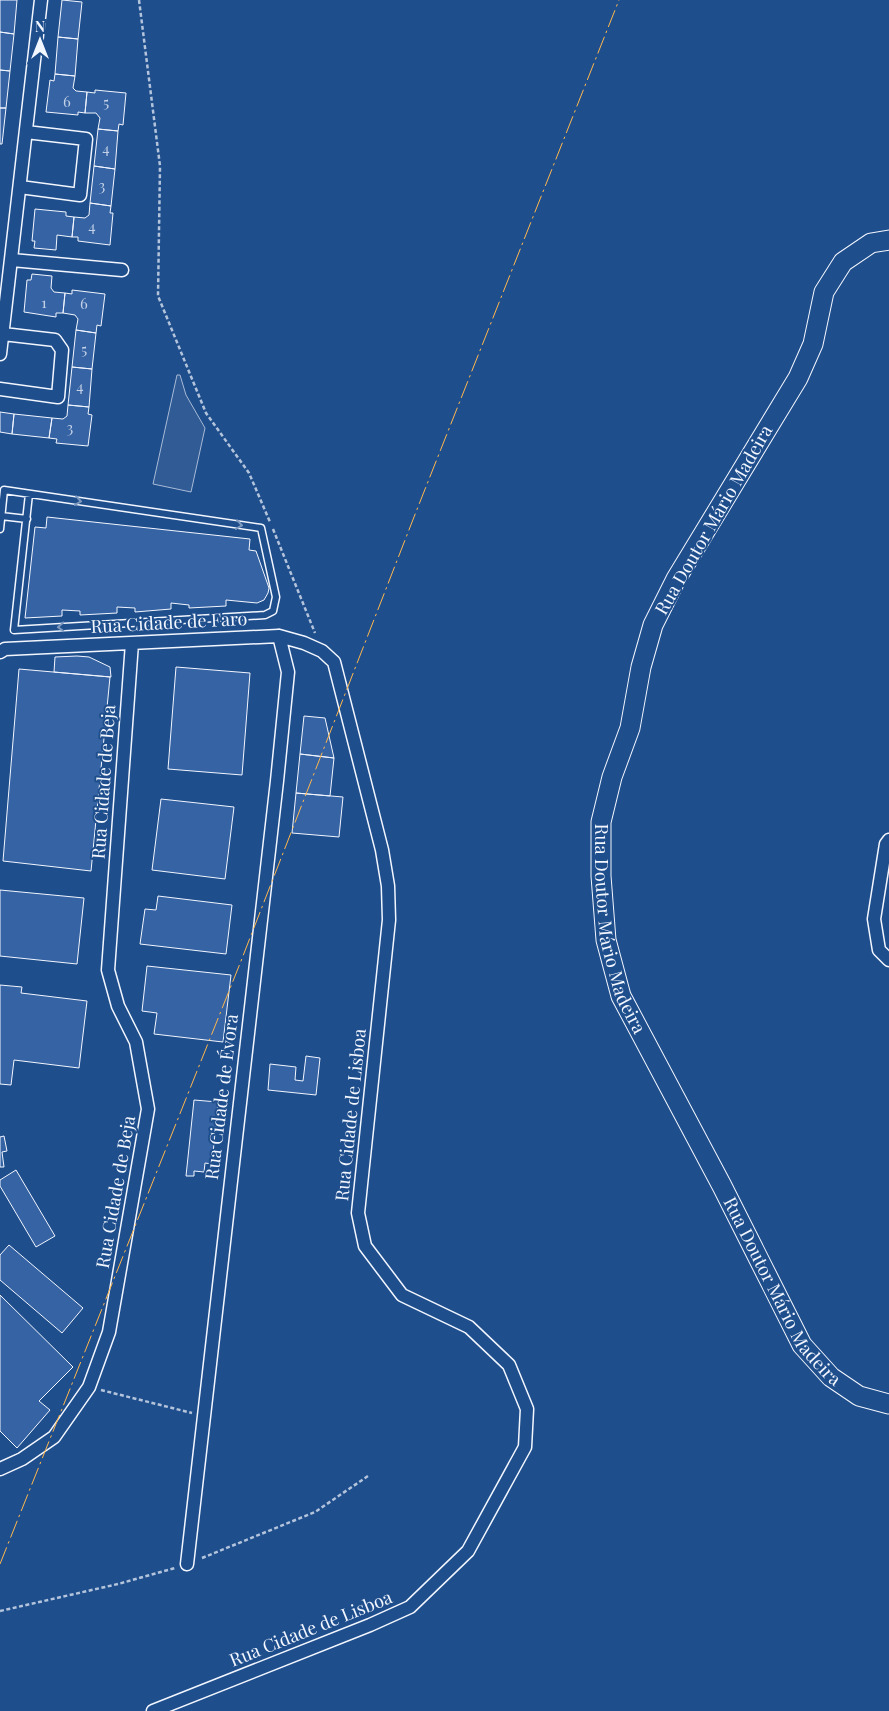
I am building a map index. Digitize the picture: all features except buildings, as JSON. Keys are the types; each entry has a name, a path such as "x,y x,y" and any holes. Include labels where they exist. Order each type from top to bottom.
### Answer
{"main road":[{"name":"Rua Doutor Mário Madeira","path":"889,240 870,243 843,262 824,292 813,344 798,378 676,579 653,625 641,667 630,728 612,777 601,822 601,876 606,940 621,996 722,1186 802,1345 831,1377 860,1396 889,1404"}],"street":[{"path":"0,354 42,0"},
{"path":"20,187 80,194 86,139 26,132"},
{"path":"12,260 122,270"},
{"path":"0,389 58,397 62,350 55,340 3,334"},
{"name":"Rua Cidade de Faro","path":"0,652 5,649 279,636 322,650 334,662"},
{"name":"Rua Cidade de Évora","path":"187,1564 288,672 279,636"},
{"name":"Rua Cidade de Beja","path":"0,1469 22,1459 54,1437 90,1387 109,1332 148,1109 136,1042 118,1006 108,970 132,643"},
{"name":"Rua Cidade de Lisboa","path":"153,1711 370,1626 410,1607 468,1551 525,1447 527,1409 509,1365 469,1327 402,1295 366,1246 358,1213 389,920 388,886 382,850 334,662"},
{"path":"889,840 886,844 874,919 879,950 889,960"}],"lane":[{"path":"0,529 2,490 30,494 261,528 276,598 273,611 265,615 14,630 30,494"},
{"path":"1,516 27,519"}],"path":[{"path":"139,0 160,166 158,296 206,413 249,473 322,650"},
{"path":"90,1387 204,1416"}],"shaded area":[{"path":"177,375 180,375 186,395 205,428 191,492 153,484"}],"power":[{"path":"0,1564 241,961 414,517 619,0"}]}
